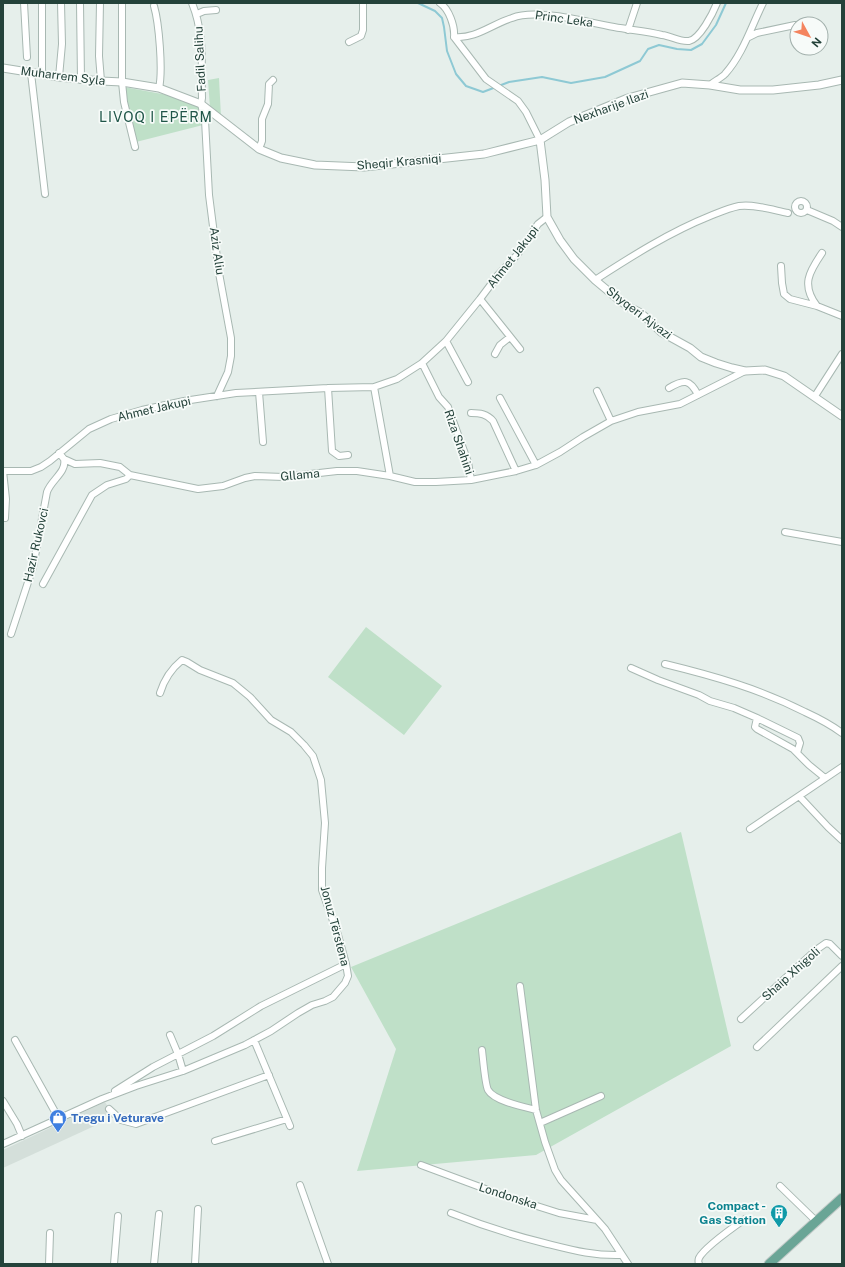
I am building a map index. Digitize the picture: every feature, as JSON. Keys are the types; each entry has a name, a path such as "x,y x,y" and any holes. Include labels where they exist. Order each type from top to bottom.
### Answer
{"main road":[{"path":"769,1264 842,1198"}],"street":[{"path":"24,3 27,57"},
{"path":"42,3 42,74"},
{"path":"59,77 62,44 61,3"},
{"path":"80,3 82,80"},
{"path":"100,3 99,56 101,81"},
{"path":"122,3 122,82"},
{"name":"Fadil Salihu","path":"192,3 201,31 201,104"},
{"path":"349,42 361,36 363,30 363,3"},
{"path":"440,3 444,5 448,13 454,30 454,36 486,79 518,101 526,112 540,140"},
{"path":"628,30 637,3"},
{"name":"Princ Leka","path":"454,36 460,37 477,34 511,18 526,14 577,19 690,41 697,37 707,23 717,3"},
{"path":"710,85 724,74 749,36 763,3"},
{"path":"154,6 157,15 160,61 159,88"},
{"name":"Fadil Salihu","path":"196,14 204,11 216,10"},
{"path":"749,36 789,26"},
{"name":"Muharrem Syla","path":"3,68 82,80 122,82 159,88 201,104"},
{"path":"31,73 45,194"},
{"path":"259,149 262,141 262,119 268,104 270,84 273,80"},
{"name":"Nexharije Ilazi","path":"540,140 569,122 628,98 682,83 710,85 740,90 773,90 819,85 842,80"},
{"name":"Muharrem Syla","path":"122,82 124,102 135,147"},
{"name":"Sheqir Krasniqi","path":"201,104 259,149 281,158 315,166 364,167 484,154 540,140"},
{"name":"Aziz Aliu","path":"201,104 205,120 209,195 219,273 231,338 232,356 228,372 217,396"},
{"name":"Shyqeri Ajvazi","path":"540,140 545,180 547,217 560,240 574,259 595,280 629,307 641,312 661,332 690,348 701,357 716,364 745,370 766,370 784,376 842,416"},
{"name":"Shyqeri Ajvazi","path":"595,280 694,222 727,209 740,206 752,206 788,213"},
{"path":"807,210 833,221 842,227"},
{"name":"Ahmet Jakupi","path":"3,471 31,471 45,464 89,429 111,419 142,410 184,401 236,393 374,387 397,379 422,363 446,341 498,274 517,255 538,224 547,217"},
{"path":"817,306 812,300 808,289 808,279 822,253"},
{"path":"782,266 782,283 784,294 790,299 817,306 842,316"},
{"name":"Ahmet Jakupi","path":"480,299 520,349"},
{"path":"495,354 500,345 510,337"},
{"path":"446,341 468,382"},
{"path":"815,396 842,354"},
{"name":"Riza Shahini","path":"422,363 439,397 448,407 468,462 472,480"},
{"name":"Gllama","path":"64,459 75,464 100,463 120,467 130,475 198,489 223,486 255,476 284,477 337,471 357,471 390,476 415,482 472,480 516,471 536,464 560,452 583,437 611,422 638,412 680,404 745,370"},
{"path":"669,388 676,383 684,381 690,383 698,395"},
{"path":"374,387 390,476"},
{"path":"328,388 332,451 338,456 348,455"},
{"path":"259,392 263,442"},
{"path":"597,392 611,422"},
{"path":"500,398 536,464"},
{"path":"471,413 480,413 489,417 493,421 516,471"},
{"path":"59,453 64,459"},
{"name":"Hazir Rukovci","path":"11,634 33,567 48,492 50,486 63,469 64,459"},
{"path":"3,471 6,498 5,518"},
{"path":"43,584 92,495 107,485 126,479 130,475"},
{"path":"785,532 842,542"},
{"name":"Jonuz Tërstena","path":"3,1144 102,1099 212,1060 254,1040 312,1005 325,1001 333,996 348,976 338,935 322,890 325,823 321,780 313,756 291,732 270,720 250,697 233,683 200,670 187,662 182,660 172,669 163,681 160,693"},
{"path":"665,664 746,686 787,703 831,725 842,733"},
{"path":"631,668 658,680 734,708 798,738 800,743 797,753"},
{"path":"757,718 756,729 794,749 809,765 825,778"},
{"path":"750,829 825,778 840,771"},
{"path":"799,796 842,840"},
{"name":"Shaip Xhigoli","path":"741,1019 816,950 826,943 830,944 842,956"},
{"path":"102,1099 153,1067 213,1036 261,1006 346,964"},
{"path":"757,1047 842,966"},
{"path":"520,986 536,1110 555,1170 561,1180 598,1220 628,1264"},
{"path":"170,1035 183,1071"},
{"path":"15,1040 59,1119"},
{"path":"254,1040 290,1126"},
{"path":"482,1050 487,1089 492,1096 517,1106 536,1110"},
{"path":"109,1109 121,1120 136,1124 269,1075"},
{"path":"540,1123 601,1096"},
{"path":"3,1101 17,1124 22,1136"},
{"path":"215,1141 287,1119"},
{"name":"Londonska","path":"421,1165 499,1194 551,1210 598,1220"},
{"path":"300,1185 328,1264"},
{"path":"780,1186 816,1221"},
{"path":"195,1264 198,1209"},
{"path":"450,1213 520,1237 575,1251 605,1256 622,1255"},
{"path":"154,1264 159,1214"},
{"path":"114,1264 118,1216"},
{"path":"699,1264 698,1261 700,1256 705,1251 744,1219"},
{"path":"49,1264 50,1233"}],"shaded area":[{"name":"Tregu i Veturave","path":"105,1102 114,1117 3,1168 3,1150"}],"green space":[{"path":"219,78 221,117 210,108 208,80"},
{"path":"124,87 173,96 200,108 203,125 136,142 127,109"},
{"path":"366,627 442,686 404,735 328,677"},
{"path":"681,832 731,1046 536,1155 357,1171 396,1049 351,967"}],"waterway":[{"path":"418,3 435,11 442,18 447,51 456,74 466,86 483,92 509,82 542,77 571,83 605,77 640,61 648,49 659,45 691,50 702,44 716,25 726,3"}],"place":[{"name":"Tregu i Veturave","path":"58,1133"},
{"name":"Compact - Gas Station","path":"779,1228"}],"district":[{"name":"LIVOQ I EPËRM","path":"156,117"}]}
